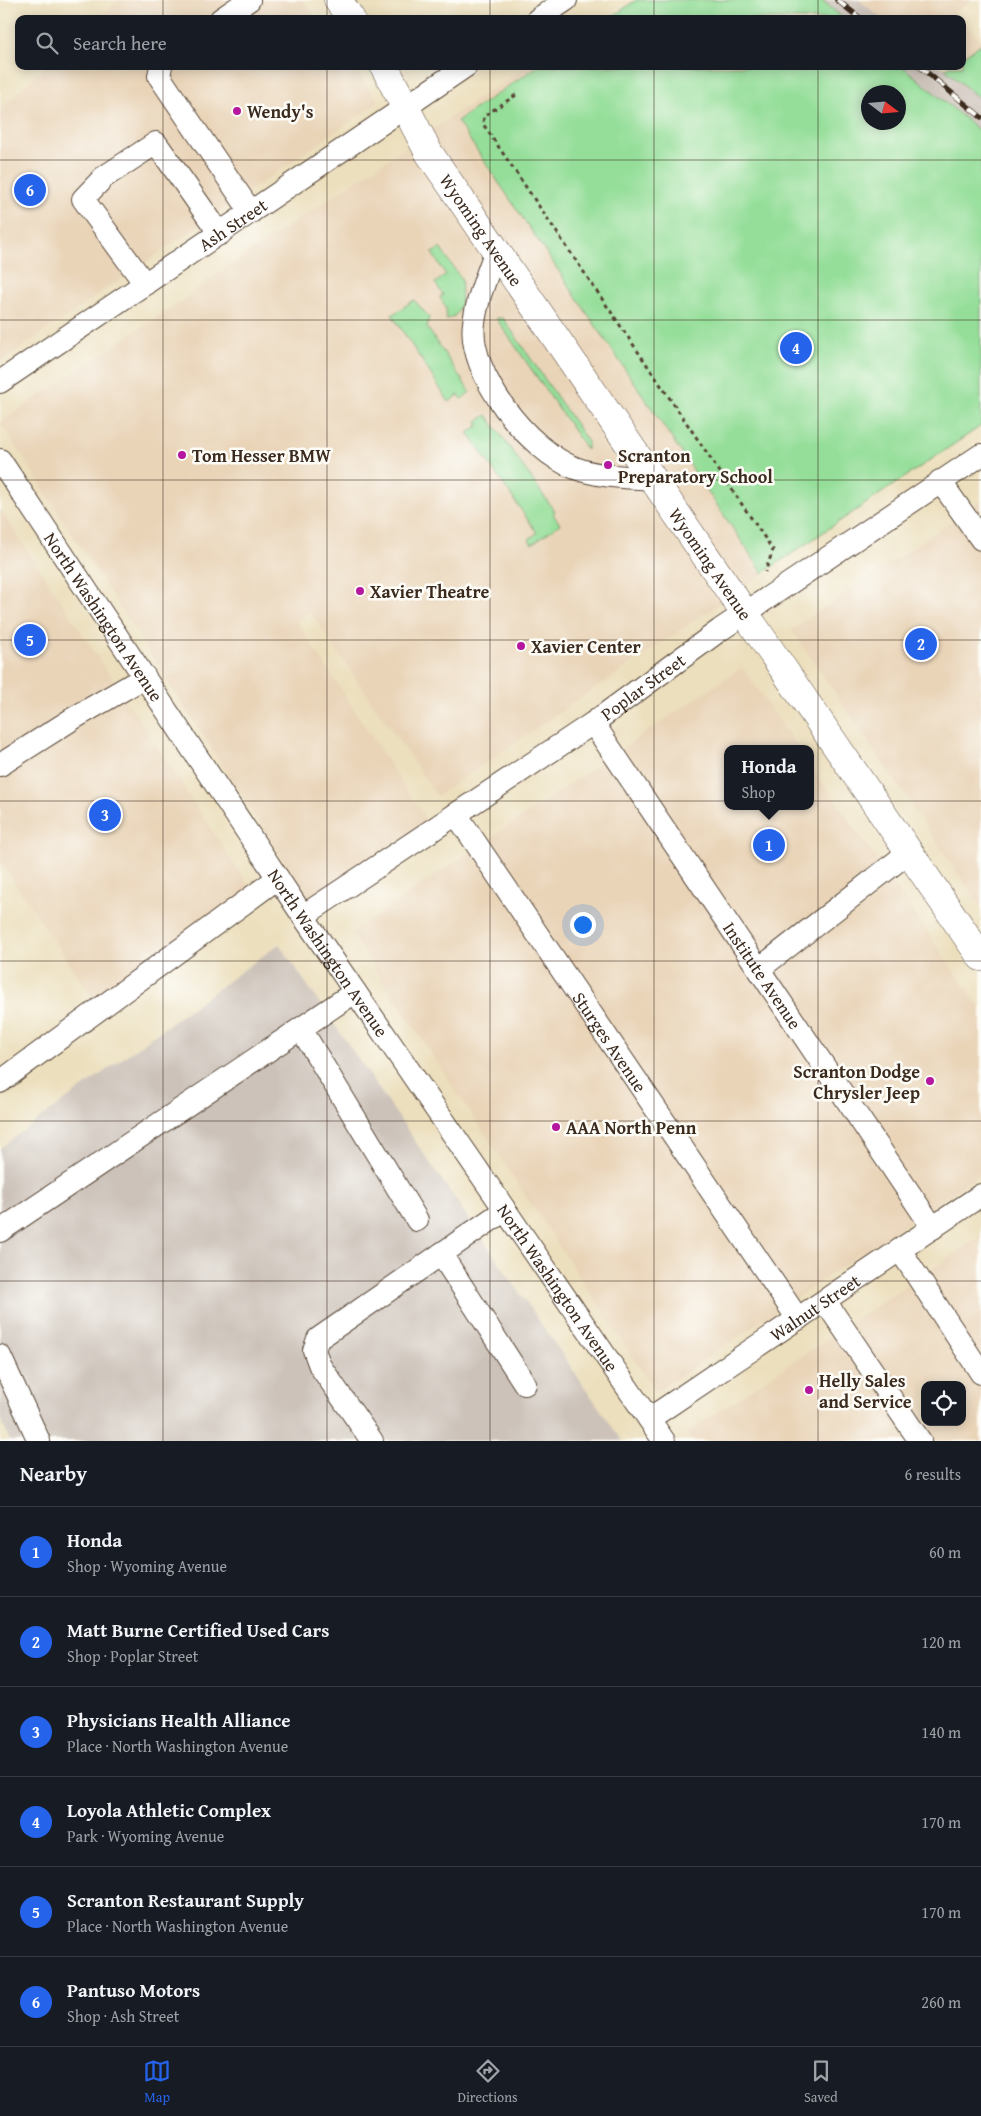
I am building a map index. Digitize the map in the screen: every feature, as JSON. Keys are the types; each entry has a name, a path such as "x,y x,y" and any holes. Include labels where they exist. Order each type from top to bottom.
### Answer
{"main road":[{"path":"338,0 348,15"},
{"name":"Wyoming Avenue","path":"386,70 429,153 981,957"}],"street":[{"path":"227,15 249,0"},
{"path":"544,15 566,0"},
{"path":"160,70 159,76 252,212"},
{"name":"Ash Street","path":"0,382 460,70"},
{"path":"145,284 83,199 104,176 156,144 220,234"},
{"path":"496,250 476,314 474,330 476,347 486,374 500,402 527,435 559,461 594,473 654,480"},
{"name":"Poplar Street","path":"303,916 593,722 745,613 981,455"},
{"name":"North Washington Avenue","path":"0,460 303,916 664,1441"},
{"path":"940,481 981,539"},
{"path":"0,766 74,718 145,677"},
{"name":"Institute Avenue","path":"593,722 933,1228"},
{"name":"Sturges Avenue","path":"456,814 798,1319"},
{"path":"759,969 909,852"},
{"path":"0,1082 278,878"},
{"path":"0,1231 355,992"},
{"path":"302,1029 417,1220"},
{"name":"Walnut Street","path":"648,1419 981,1194"},
{"path":"372,1441 320,1366 314,1350 318,1339 505,1210"},
{"path":"900,1250 981,1373"},
{"path":"441,1254 525,1384"},
{"path":"825,1301 920,1441"},
{"path":"0,1356 39,1441"}],"path":[{"path":"516,95 484,116 483,124 773,550 768,564"}],"shaded area":[{"path":"119,0 303,0 314,15 102,15"},
{"path":"822,0 859,0 877,15 839,15"},
{"path":"859,0 972,0 955,12 957,15 877,15"},
{"path":"966,25 981,40 981,44 966,54"},
{"path":"42,70 355,70 379,102 0,362 0,109"},
{"name":"Scranton Preparatory School","path":"521,70 907,70 981,132 981,425 437,796 310,612 297,622 428,823 309,900 0,422 185,299 235,262"},
{"path":"907,70 946,70 981,100 981,132"},
{"path":"981,501 981,907 792,630"},
{"path":"0,509 254,894 98,1006 0,861"},
{"path":"742,667 796,745 724,745 724,810 814,810 814,771 981,1009 981,1174 656,1392 351,933"},
{"path":"279,944 622,1441 10,1441 0,1418 0,1148"},
{"path":"981,1236 981,1441 692,1441 686,1433"}],"green space":[{"path":"636,0 822,0 839,15 615,15"},
{"path":"981,44 981,100 946,70 966,70 966,54"},
{"path":"532,70 907,70 981,132 981,426 763,573 457,121"},
{"path":"440,248 462,280 459,310 452,318 446,319 446,308 440,297 443,295 435,283 446,275 432,253"},
{"path":"414,300 429,317 427,327 470,392 462,399 459,395 449,402 392,315"},
{"path":"496,318 503,318 588,442 587,450"},
{"path":"487,415 555,512 553,514 560,524 532,544 529,539 537,533 468,433 479,425 477,421"}],"railway":[{"path":"837,0 856,15"},
{"path":"924,70 981,117"}],"place":[{"name":"Wendy's","path":"237,111"},
{"name":"Pantuso Motors","path":"30,190"},
{"name":"Loyola Athletic Complex","path":"796,348"},
{"name":"Tom Hesser BMW","path":"182,455"},
{"name":"Scranton Preparatory School","path":"608,465"},
{"name":"Xavier Theatre","path":"360,591"},
{"name":"Scranton Restaurant Supply","path":"30,640"},
{"name":"Matt Burne Certified Used Cars","path":"921,644"},
{"name":"Xavier Center","path":"521,646"},
{"name":"Physicians Health Alliance","path":"105,815"},
{"name":"Honda","path":"769,845"},
{"name":"Scranton Dodge Chrysler Jeep","path":"930,1081"},
{"name":"AAA North Penn","path":"556,1127"},
{"name":"Helly Sales and Service","path":"809,1390"}]}
